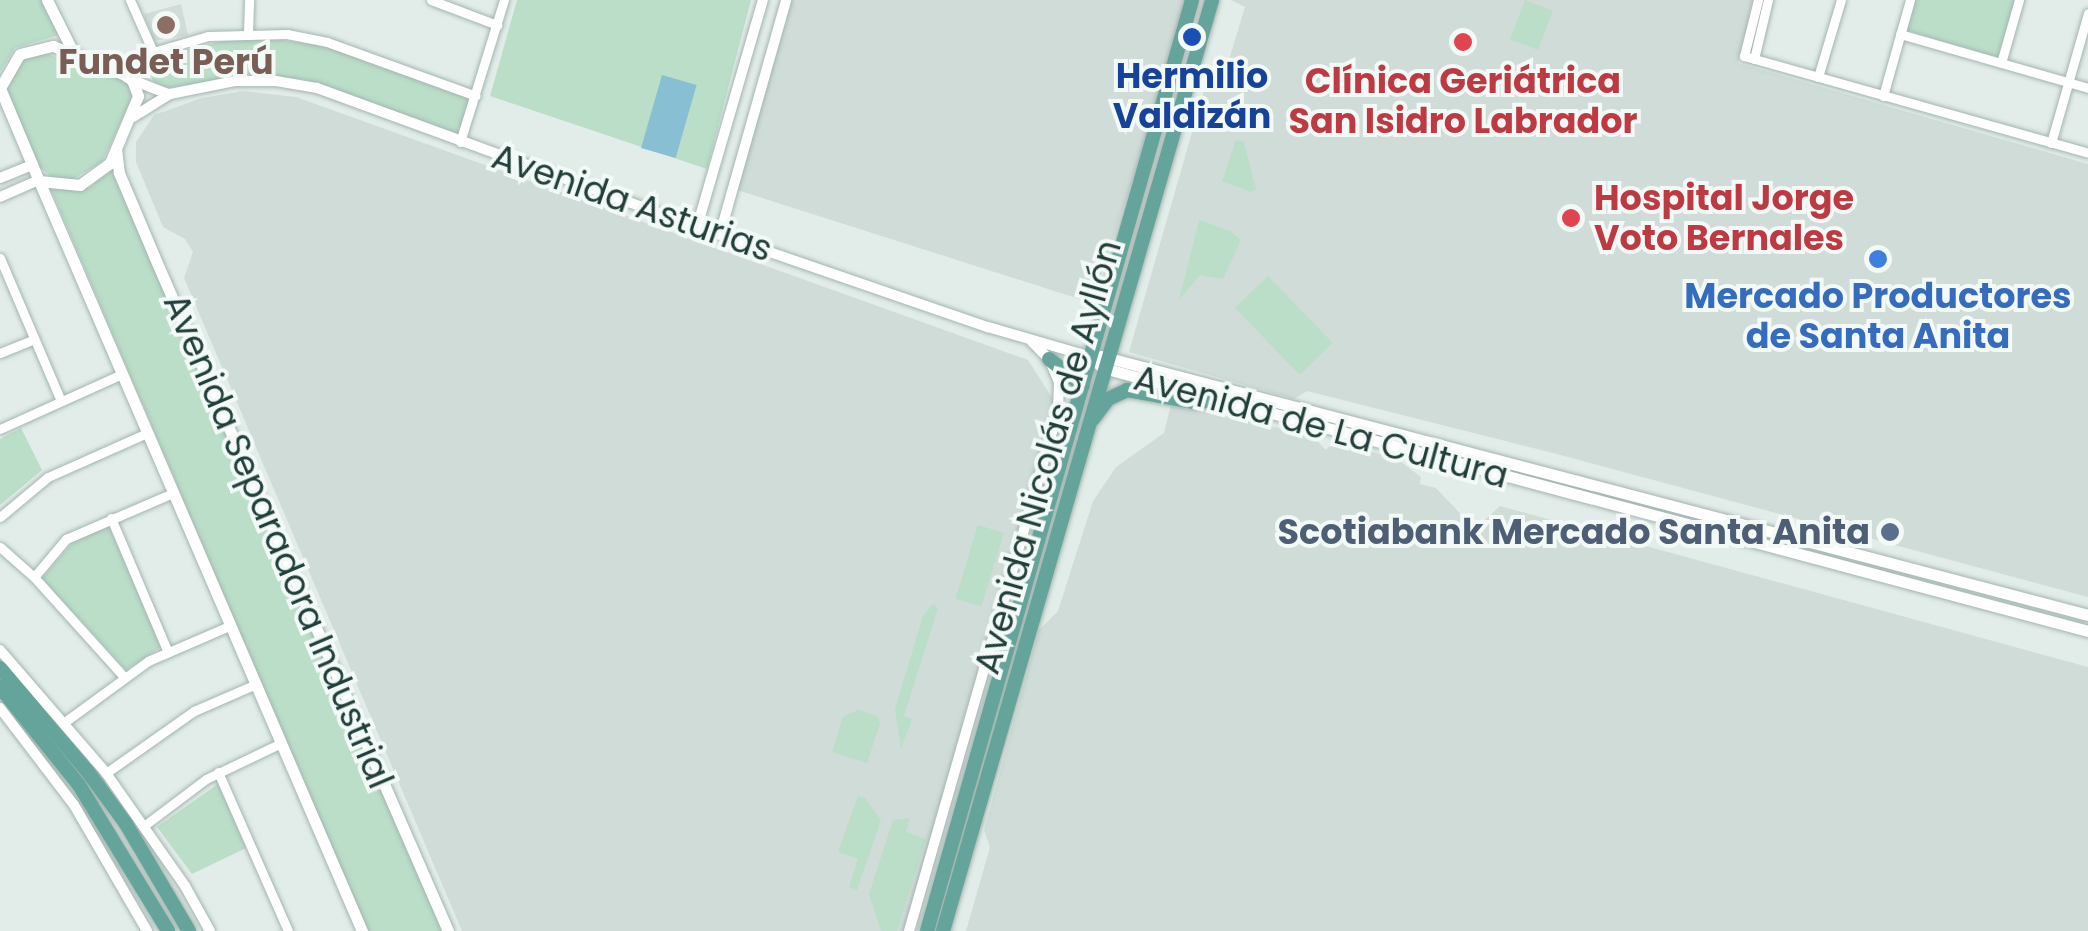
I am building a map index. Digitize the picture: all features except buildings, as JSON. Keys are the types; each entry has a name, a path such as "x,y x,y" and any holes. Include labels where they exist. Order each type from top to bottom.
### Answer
{"main road":[{"path":"46,0 76,56"},
{"name":"Avenida Nicolás de Ayllón","path":"943,931 1084,432 1192,0"},
{"name":"Avenida Nicolás de Ayllón","path":"927,931 1082,386 1100,360 1212,0"},
{"path":"39,180 66,186 90,180 110,163 133,117 138,96 132,80 53,46 20,54 4,74 0,88 2,101 362,931"},
{"name":"Avenida Separadora Industrial","path":"116,150 124,186 448,931"},
{"path":"1049,360 1082,386"},
{"name":"Avenida de La Cultura","path":"1100,360 1223,400 2088,614"},
{"name":"Avenida de La Cultura","path":"1100,360 2088,631"},
{"path":"1084,432 1108,399 1128,390 1194,402 1223,400"},
{"path":"0,668 88,772 126,824 189,931"},
{"path":"0,687 78,785 168,931"}],"street":[{"path":"130,0 153,52"},
{"path":"248,32 249,0"},
{"path":"434,0 497,25"},
{"path":"460,142 504,0"},
{"path":"697,227 762,0"},
{"path":"720,234 786,0"},
{"path":"1758,0 1759,16"},
{"path":"1768,0 1759,16 1749,58 2088,154"},
{"path":"1818,78 1841,0"},
{"path":"1882,96 1910,0"},
{"path":"2000,63 2019,0"},
{"path":"2050,143 2088,13"},
{"name":"Avenida Asturias","path":"113,70 153,52 208,36 248,32 327,42 476,96"},
{"path":"1900,34 2088,88"},
{"path":"132,80 170,94"},
{"name":"Avenida Asturias","path":"133,117 170,94 235,81 276,81 317,88 697,227 1031,342 1100,360"},
{"path":"0,178 32,165"},
{"path":"0,197 39,180"},
{"path":"0,258 60,399"},
{"path":"0,353 34,339"},
{"path":"1031,342 1049,360"},
{"name":"Avenida Nicolás de Ayllón","path":"910,931 1058,411 1059,382 1049,360"},
{"path":"0,428 122,374"},
{"path":"0,517 48,477 147,434"},
{"path":"34,577 64,541 173,493"},
{"path":"112,518 168,652"},
{"path":"0,547 34,577 124,677"},
{"path":"66,721 124,677 168,652 231,625"},
{"path":"0,650 66,721 145,825 210,931"},
{"path":"106,773 194,711 256,684"},
{"path":"0,708 74,805 148,931"},
{"path":"145,825 218,772 281,743"},
{"path":"218,772 288,931"}],"shaded area":[{"path":"792,0 1191,0 1092,303 737,190"},
{"path":"1231,0 1753,0 1738,63 2088,164 2088,597 1553,453 1307,391 1294,399 1129,352 1209,73 1224,76 1245,7"},
{"name":"Fundet Perú","path":"181,4 188,35 154,41 144,14"},
{"path":"244,91 296,97 1028,360 1054,401 904,931 462,931 184,278 193,252 185,239 163,227 136,162 136,142 154,115 202,98"},
{"path":"1171,404 1311,435 1326,450 1333,442 1396,458 1421,477 1420,484 1436,488 1475,529 1500,506 2088,667 2088,931 966,931 990,847 984,830 1039,630 1058,611 1093,501 1116,467 1164,433"}],"green space":[{"path":"0,0 43,0 59,35 15,48 0,72"},
{"path":"517,0 751,0 707,169 490,96"},
{"path":"1525,0 1553,11 1538,50 1510,39"},
{"path":"1915,0 2017,0 1999,59 1906,30"},
{"path":"265,38 328,46 471,98 459,134 307,80 255,74 167,88 154,84 145,60 230,39"},
{"path":"44,52 88,71 113,75 127,83 133,96 102,162 71,180 52,178 39,166 7,89 19,62"},
{"path":"1236,140 1244,142 1256,190 1251,192 1222,181"},
{"path":"112,167 443,931 367,931 51,189 89,188"},
{"path":"1199,220 1230,231 1241,240 1223,279 1200,275 1179,300"},
{"path":"1268,276 1333,343 1300,375 1235,308"},
{"path":"21,428 42,470 0,505 0,439"},
{"path":"978,525 1004,533 981,607 955,599"},
{"path":"109,526 161,647 126,670 42,578 73,542"},
{"path":"933,604 938,608 904,716 912,719 901,748 895,709 923,616"},
{"path":"858,710 877,716 880,723 867,763 832,752 843,717"},
{"path":"218,784 246,848 192,874 157,827"},
{"path":"858,796 865,798 881,820 857,890 849,887 858,859 838,852"},
{"path":"910,818 906,832 926,839 897,931 881,931 869,894 893,820"}],"water":[{"path":"662,75 697,85 676,158 641,148"}],"place":[{"name":"Fundet Perú","path":"166,25"},
{"name":"Hermilio Valdizán","path":"1192,37"},
{"name":"Clínica Geriátrica San Isidro Labrador","path":"1463,42"},
{"name":"Hospital Jorge Voto Bernales","path":"1571,218"},
{"name":"Mercado Productores de Santa Anita","path":"1878,259"},
{"name":"Scotiabank Mercado Santa Anita","path":"1890,532"}]}
